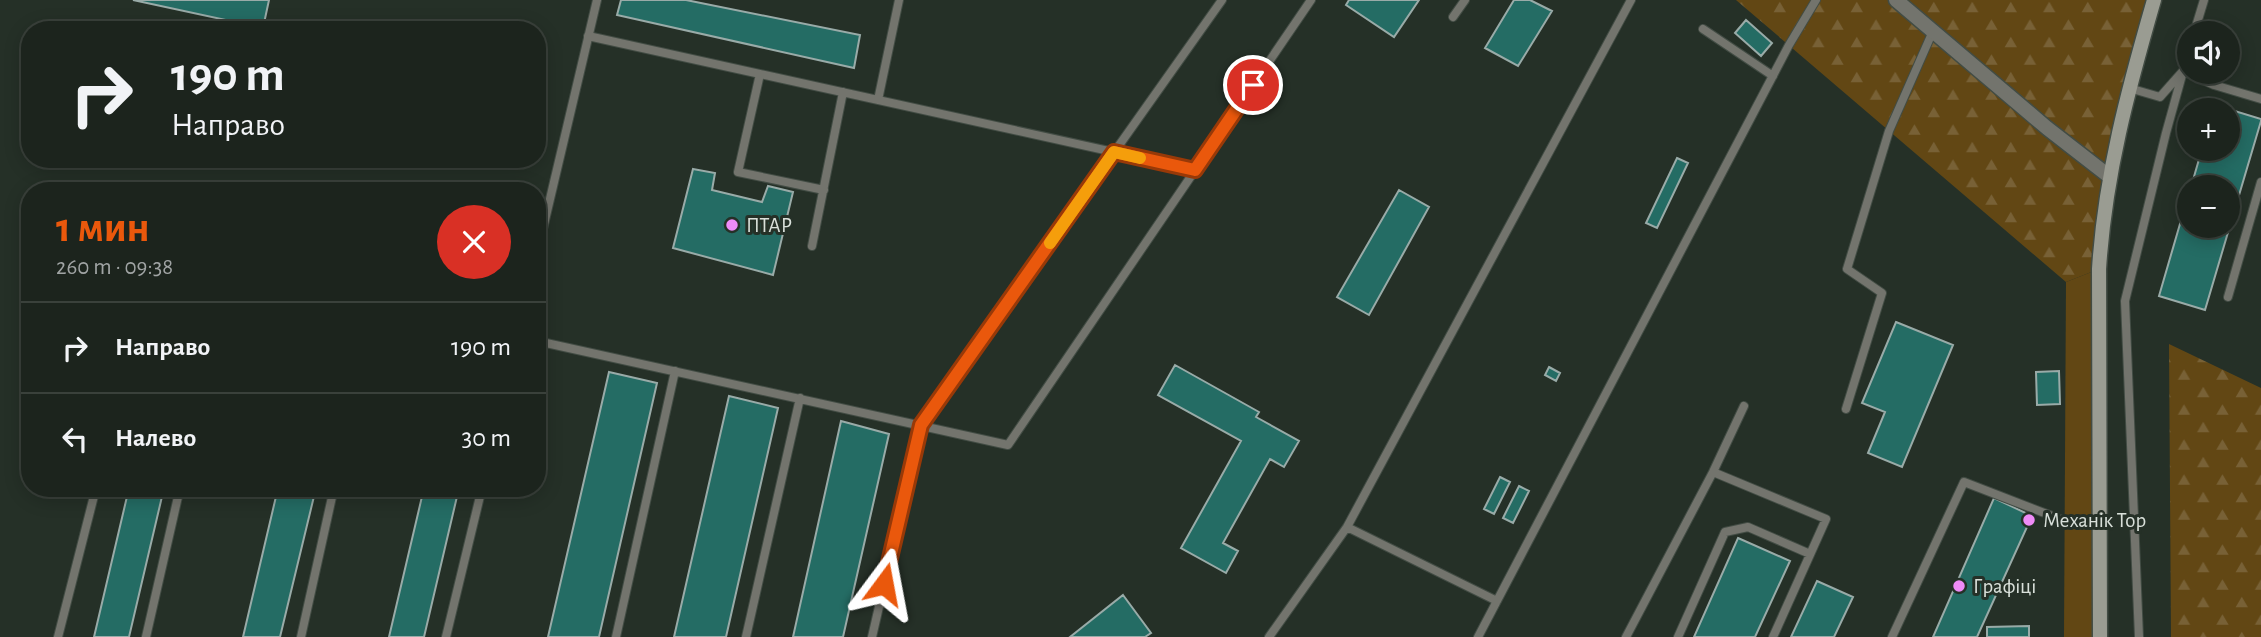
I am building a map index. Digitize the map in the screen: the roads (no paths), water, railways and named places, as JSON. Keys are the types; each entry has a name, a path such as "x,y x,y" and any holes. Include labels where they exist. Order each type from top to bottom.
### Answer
{"main road":[{"path":"2099,637 2099,269 2102,225 2122,113 2154,0"}],"street":[{"path":"1896,0 2047,128 2110,177"}],"lane":[{"path":"546,216 597,0"},
{"path":"878,100 899,0"},
{"path":"872,637 921,425 1222,0"},
{"path":"546,343 1009,445 1311,0"},
{"path":"1453,18 1465,0"},
{"path":"1269,637 1347,527 1631,0"},
{"path":"1478,637 1773,76 1816,0"},
{"path":"2198,21 2204,0"},
{"path":"1703,29 1773,76"},
{"path":"1846,409 1882,293 1847,269 1889,131 1933,31"},
{"path":"589,36 1195,170"},
{"path":"760,74 738,172 824,190"},
{"path":"2129,88 2160,97 2177,78"},
{"path":"2138,637 2125,301 2180,84"},
{"path":"2212,84 2261,100"},
{"path":"812,246 844,92"},
{"path":"2228,297 2261,182"},
{"path":"616,637 675,371"},
{"path":"746,637 800,398"},
{"path":"1626,637 1713,472 1744,406"},
{"path":"1713,472 1826,519 1773,637"},
{"path":"1892,637 1964,482 2065,521 2099,521"},
{"path":"58,637 94,497"},
{"path":"146,637 178,497"},
{"path":"301,637 332,497"},
{"path":"446,637 480,497"},
{"path":"1347,527 1497,601"},
{"path":"1678,637 1725,532 1748,527 1810,554"}],"place":[{"name":"ПТАР","path":"732,225"},
{"name":"Механік Тор","path":"2029,520"},
{"name":"Графіці","path":"1959,586"}]}
